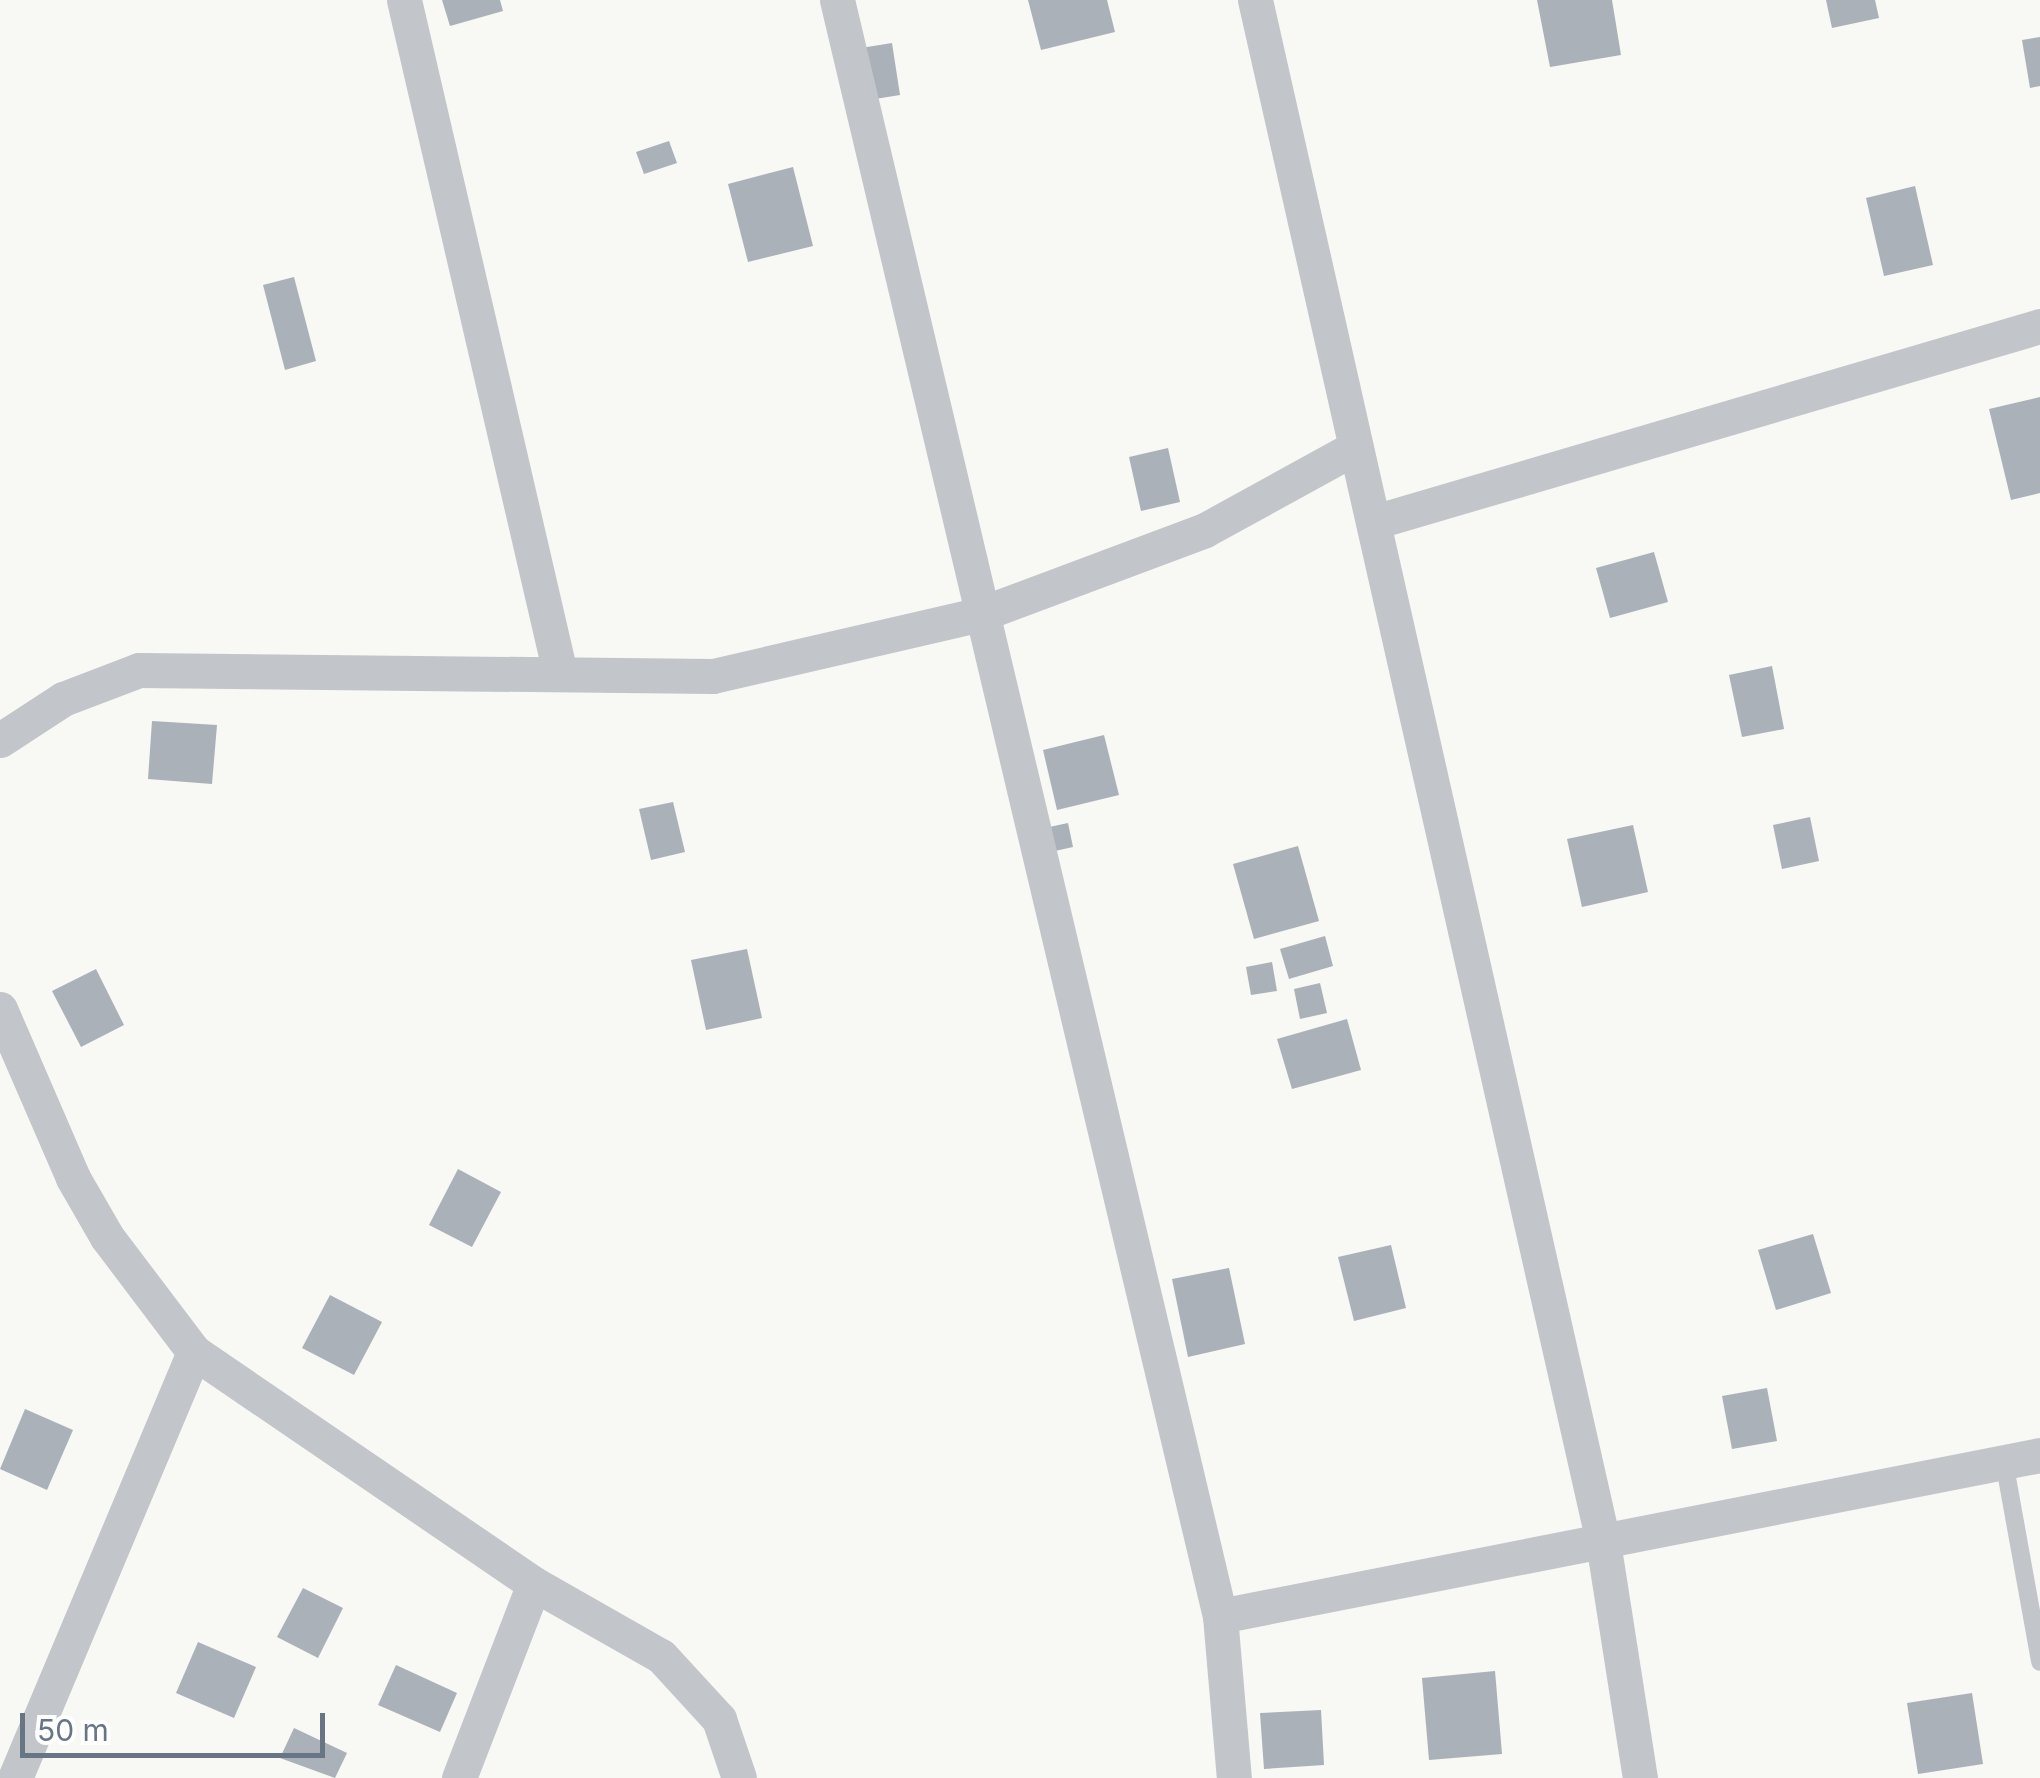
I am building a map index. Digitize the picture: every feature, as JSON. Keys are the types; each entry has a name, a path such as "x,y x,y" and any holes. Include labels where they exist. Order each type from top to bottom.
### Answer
{"street":[{"path":"404,0 560,673"},
{"path":"836,0 978,615 1220,1616 1234,1778"},
{"path":"1256,0 1603,1542 1640,1778"},
{"path":"1374,522 2040,326"},
{"path":"0,740 63,699 139,670 713,676 978,615 1204,530 1356,447"},
{"path":"0,1009 98,1222 194,1352 534,1584 683,1674 718,1719 739,1778"},
{"path":"15,1778 194,1352"},
{"path":"1220,1616 2040,1455"},
{"path":"458,1778 534,1584"}],"lane":[{"path":"2004,1461 2040,1662"}],"building":[{"path":"442,0 500,0 503,11 450,26"},
{"path":"1028,0 1107,0 1115,32 1041,50"},
{"path":"1537,0 1612,0 1621,55 1550,67"},
{"path":"1826,0 1875,0 1879,18 1832,28"},
{"path":"2040,37 2040,86 2030,88 2022,40"},
{"path":"892,43 900,95 869,100 861,48"},
{"path":"669,141 677,163 644,174 636,152"},
{"path":"793,167 813,246 748,262 728,184"},
{"path":"1915,186 1933,265 1884,276 1866,198"},
{"path":"294,277 316,361 285,370 263,285"},
{"path":"2040,397 2040,493 2011,500 1989,409"},
{"path":"1168,448 1180,502 1141,511 1129,457"},
{"path":"1654,552 1668,602 1610,618 1596,568"},
{"path":"1772,666 1784,729 1742,737 1729,675"},
{"path":"152,721 217,725 212,784 148,779"},
{"path":"1104,735 1119,795 1057,810 1043,750"},
{"path":"673,802 685,852 651,860 639,809"},
{"path":"1810,817 1819,861 1782,869 1773,825"},
{"path":"1068,823 1073,847 1046,853 1040,829"},
{"path":"1633,825 1648,892 1582,907 1567,839"},
{"path":"1298,846 1319,921 1254,939 1233,864"},
{"path":"1325,936 1333,966 1289,979 1280,949"},
{"path":"747,949 762,1018 706,1030 691,960"},
{"path":"1272,962 1277,991 1251,995 1246,967"},
{"path":"96,969 124,1025 81,1047 52,991"},
{"path":"1320,983 1327,1013 1300,1019 1294,989"},
{"path":"1347,1019 1361,1070 1292,1089 1277,1039"},
{"path":"458,1169 501,1192 472,1247 429,1225"},
{"path":"1813,1234 1831,1293 1776,1310 1758,1250"},
{"path":"1391,1245 1406,1308 1354,1321 1338,1257"},
{"path":"1229,1268 1245,1344 1188,1357 1172,1279"},
{"path":"330,1295 382,1322 354,1375 302,1348"},
{"path":"1767,1388 1777,1441 1732,1449 1722,1396"},
{"path":"25,1409 73,1430 47,1490 0,1469"},
{"path":"303,1588 343,1608 318,1658 277,1637"},
{"path":"198,1642 256,1667 234,1718 176,1693"},
{"path":"396,1665 457,1693 440,1732 378,1705"},
{"path":"1495,1671 1502,1754 1429,1760 1422,1678"},
{"path":"1972,1693 1983,1764 1918,1774 1907,1703"},
{"path":"1321,1710 1324,1765 1264,1769 1260,1713"},
{"path":"294,1728 347,1753 335,1778 280,1758"}]}
